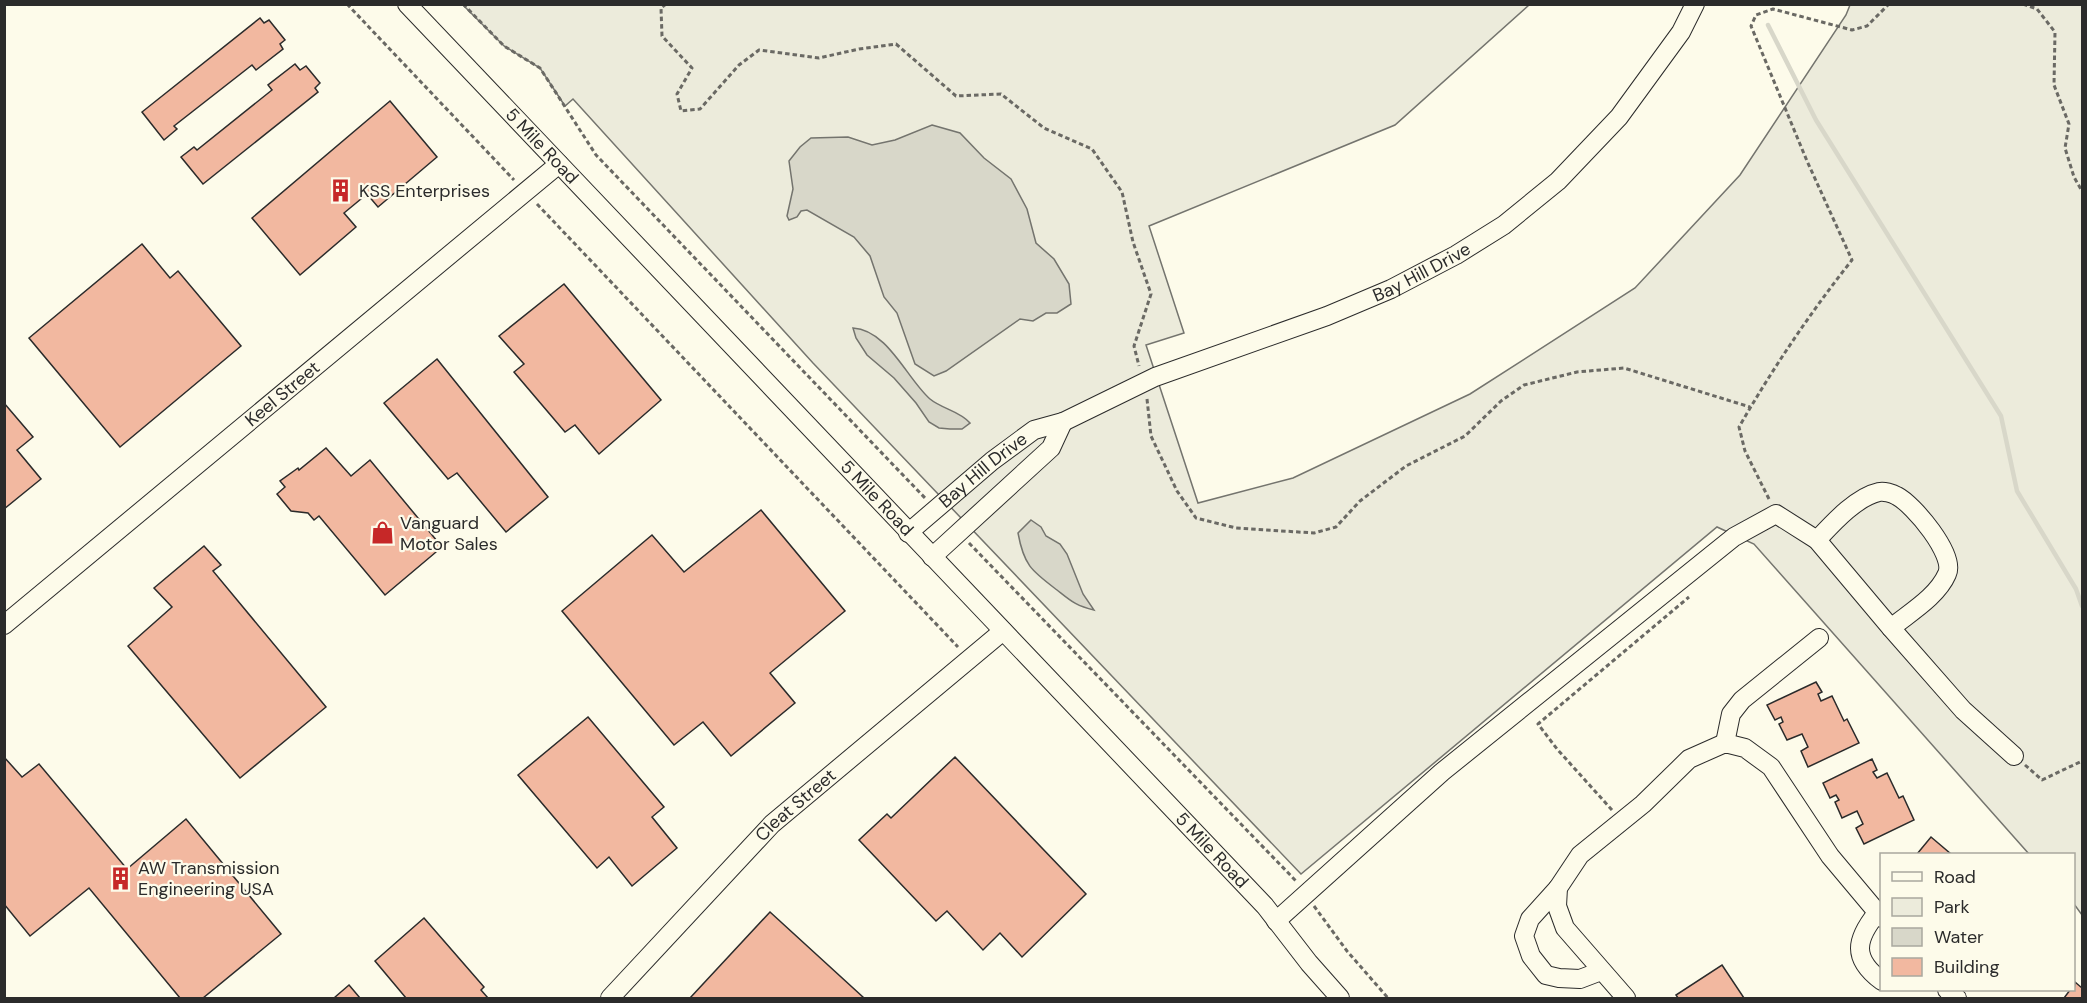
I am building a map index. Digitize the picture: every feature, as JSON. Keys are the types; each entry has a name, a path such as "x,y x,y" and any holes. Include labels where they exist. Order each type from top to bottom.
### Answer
{"street":[{"name":"5 Mile Road","path":"407,4 908,533 1257,897 1340,999"},
{"name":"Bay Hill Drive","path":"908,533 992,461 1034,430 1064,422 1143,383 1328,316 1391,289 1456,255 1504,225 1558,181 1619,117 1682,32 1695,4"},
{"name":"Keel Street","path":"4,625 559,164"},
{"name":"Bay Hill Drive","path":"932,557 1051,447 1064,422"},
{"path":"1816,540 1844,513 1866,498 1881,492 1899,496 1926,525 1946,553 1948,573 1936,590 1891,628"},
{"path":"1276,921 1442,772 1734,537 1776,514 1816,540 1963,710 2014,756"},
{"name":"Cleat Street","path":"610,999 772,824 1003,632"},
{"path":"1725,743 1731,714 1742,700 1819,638"},
{"path":"1601,971 1580,979 1546,975 1531,956 1524,936 1530,919 1558,888 1580,855 1643,804 1689,759 1725,743 1745,748 1771,767 1836,863 1879,915 1864,929 1860,940 1861,954 1867,967 1880,980"},
{"path":"1558,888 1557,906 1565,928 1626,999"}],"path":[{"path":"347,4 970,659"},
{"path":"666,4 661,8 662,36 692,68 677,94 681,111 700,109 739,65 759,50 819,58 897,44 956,96 1001,94 1044,128 1092,149 1122,192 1133,242 1151,294 1134,346 1147,396 1151,436 1177,491 1196,518 1236,528 1314,533 1336,527 1360,501 1406,466 1465,436 1501,401 1524,385 1577,372 1624,368 1750,407"},
{"path":"1776,514 1745,451 1739,427 1765,381 1819,301 1852,260 1807,161 1751,26 1756,15 1773,9 1852,30 1868,26 1890,4"},
{"path":"2023,4 2037,9 2055,32 2054,85 2069,124 2065,148 2074,177 2082,191"},
{"path":"1622,821 1557,749 1538,724 1692,595"},
{"path":"2014,756 2042,780 2082,761"}],"green space":[{"path":"463,5 1529,5 1395,125 1149,226 1184,333 1146,345 1198,503 1293,478 1470,394 1635,288 1740,175 1846,15 1850,5 2082,5 2082,915 2075,905 2075,853 2028,853 1754,544 1717,527 1301,874 813,363 573,99 565,106 540,68 504,46"}],"water":[{"path":"932,125 960,133 984,158 1011,179 1027,209 1036,243 1054,259 1069,284 1071,304 1057,313 1046,313 1033,321 1020,319 946,371 934,376 915,364 897,313 884,297 870,256 854,237 807,210 801,211 797,217 789,220 787,216 793,189 789,161 811,138 848,137 872,145 895,140"},
{"path":"853,328 877,337 930,399 970,423 962,429 950,429 939,428 929,422 894,378 867,355 856,338"},
{"path":"1031,520 1041,527 1046,536 1060,544 1067,554 1083,594 1094,610 1070,600 1030,567 1023,553 1018,533"}],"building":[{"path":"260,18 264,23 269,20 285,40 280,44 283,49 256,70 252,65 174,126 177,129 164,140 142,112"},
{"path":"295,64 300,70 306,66 320,83 315,88 318,92 203,184 181,157 194,147 197,150 272,90 268,85"},
{"name":"KSS Enterprises","path":"390,101 437,157 378,207 367,194 344,213 356,227 300,275 252,218"},
{"path":"142,244 170,278 178,271 241,346 120,447 29,338"},
{"path":"564,284 661,400 599,454 575,425 565,432 514,372 524,364 499,336"},
{"path":"437,359 548,497 506,532 457,473 448,479 384,403"},
{"path":"4,403 33,437 17,450 41,479 4,509"},
{"name":"Vanguard Motor Sales","path":"326,448 351,476 370,460 442,547 385,595 319,516 314,520 308,513 291,511 277,494 285,487 280,481 298,468 299,470"},
{"path":"761,510 845,611 770,673 795,703 731,756 703,722 674,745 562,611 652,535 684,572"},
{"path":"204,546 221,565 213,571 326,707 240,778 128,646 172,607 154,588"},
{"path":"1816,682 1822,692 1818,694 1821,701 1832,696 1844,721 1847,719 1859,743 1808,767 1801,751 1808,747 1802,734 1787,740 1779,724 1783,722 1781,717 1775,720 1767,705"},
{"path":"588,717 664,807 652,817 677,848 632,886 609,857 597,868 518,775"},
{"name":"AW Transmission Engineering USA","path":"4,757 22,777 39,764 127,869 186,819 281,934 203,998 180,998 89,888 30,936 4,904"},
{"path":"955,757 1086,894 1022,957 1000,933 983,950 947,911 936,921 859,840 887,814 891,818"},
{"path":"1872,759 1877,770 1873,772 1877,778 1887,773 1899,798 1903,796 1914,820 1864,844 1856,828 1863,824 1857,811 1842,818 1835,802 1839,800 1836,795 1830,798 1823,783"},
{"path":"1931,837 1950,853 1918,853"},
{"path":"770,912 864,998 690,998"},
{"path":"424,918 484,987 481,990 488,998 406,998 375,961"},
{"path":"1722,965 1744,998 1678,998 1676,995"},
{"path":"2075,982 2082,988 2082,998 2064,998 2069,991 2075,991"},
{"path":"349,985 360,998 334,998"}],"waterway":[{"path":"1768,25 1816,120 2001,416 2017,491 2076,589 2082,606"}],"place":[{"name":"KSS Enterprises","path":"341,191"},
{"name":"Vanguard Motor Sales","path":"382,533"},
{"name":"AW Transmission Engineering USA","path":"120,878"}]}
